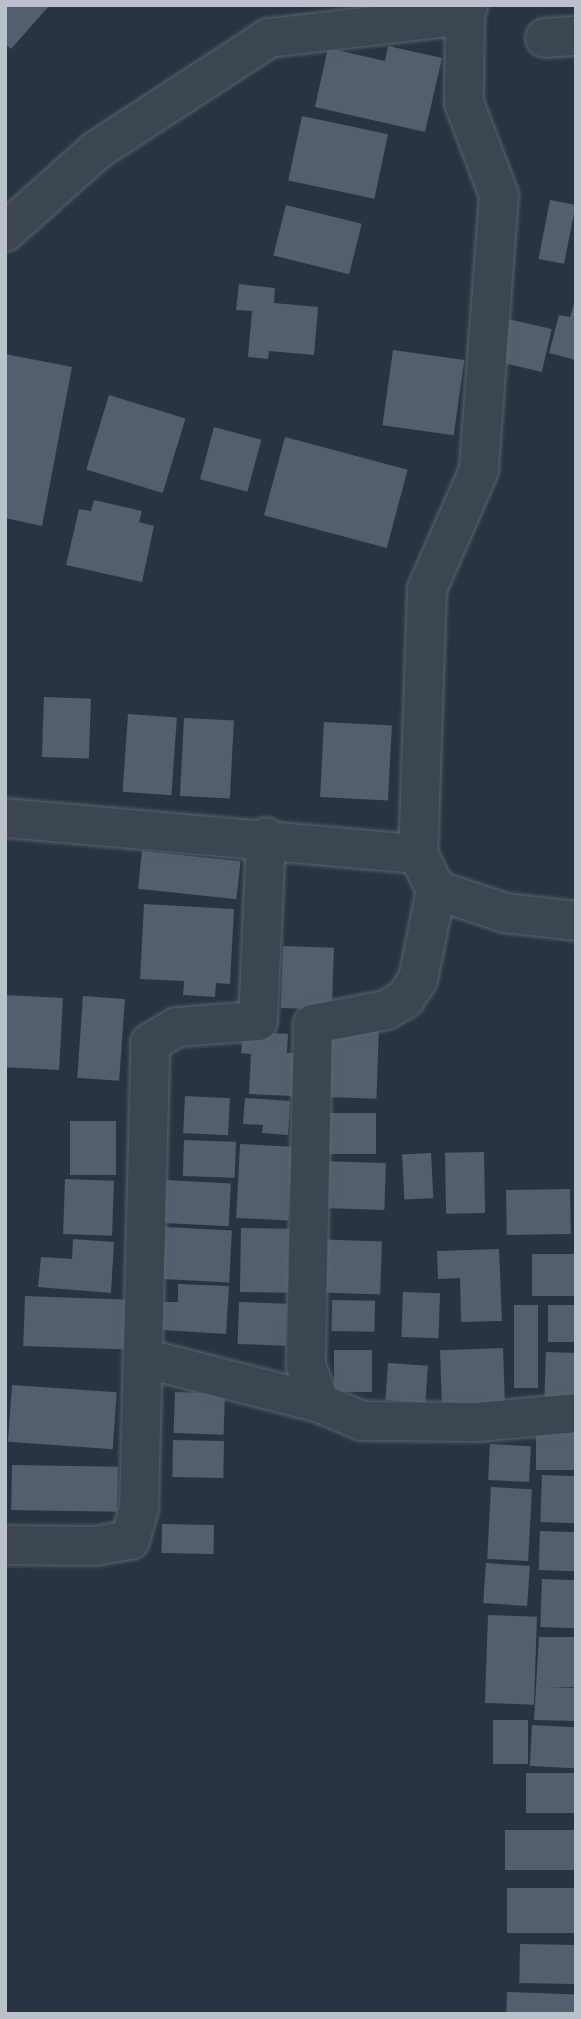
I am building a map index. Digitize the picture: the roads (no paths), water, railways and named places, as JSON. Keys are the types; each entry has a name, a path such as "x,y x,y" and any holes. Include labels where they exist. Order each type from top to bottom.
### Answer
{"street":[{"path":"5,232 97,150 269,38 467,10 464,103 499,195 479,470 427,589 418,854 436,890 418,979 405,999 386,1010 313,1024 258,1021 177,1027 150,1043 139,1508 130,1540 95,1546 5,1545"},
{"path":"5,818 266,837 418,854"},
{"path":"258,1021 266,837"},
{"path":"436,890 505,913 576,921"},
{"path":"313,1024 306,1366 320,1402"},
{"path":"143,1358 320,1402 362,1421 478,1422 576,1413"}]}
